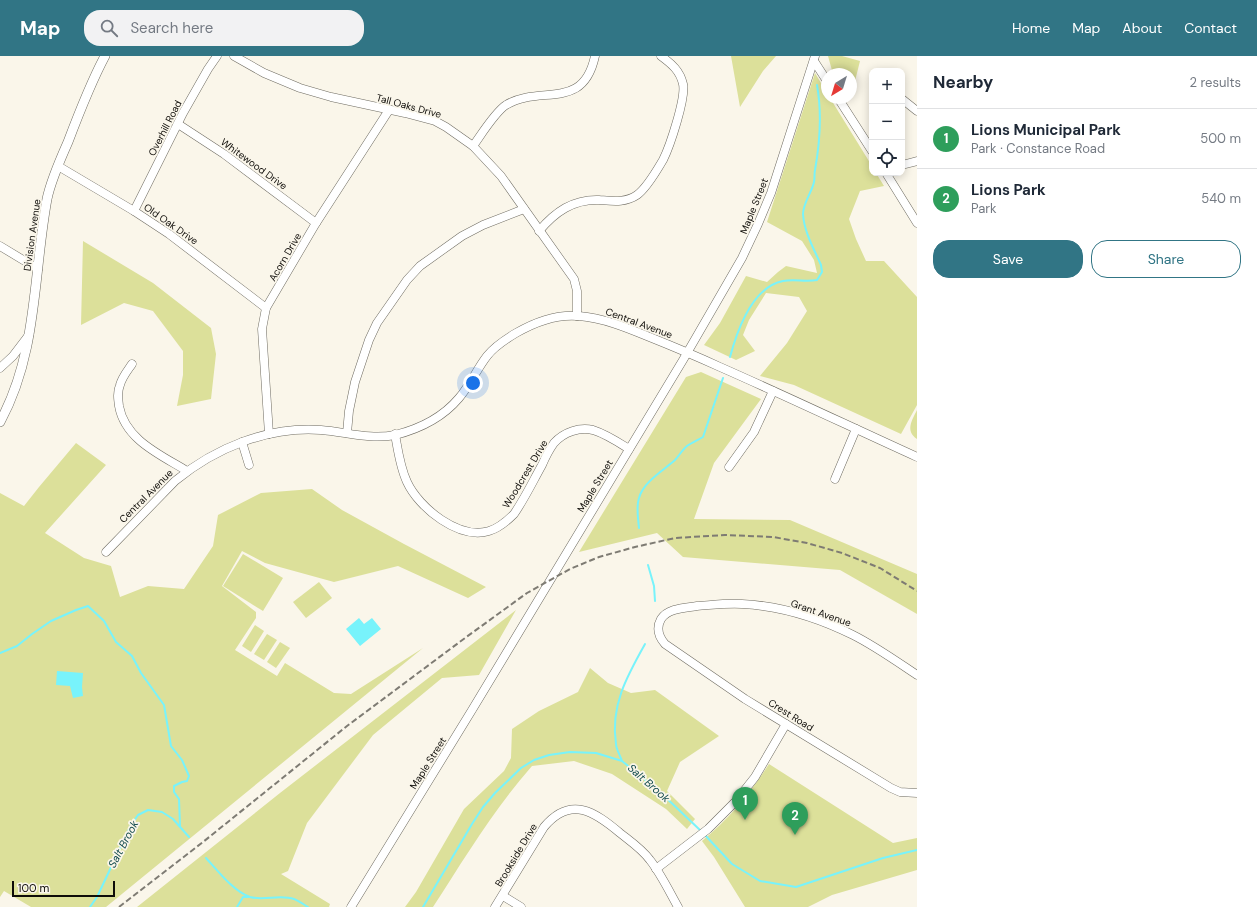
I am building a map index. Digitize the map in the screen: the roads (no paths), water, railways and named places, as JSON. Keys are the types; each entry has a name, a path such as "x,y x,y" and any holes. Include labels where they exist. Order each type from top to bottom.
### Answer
{"street":[{"name":"Division Avenue","path":"0,422 9,406 21,373 30,334 42,231 48,197 58,166 93,78 105,56"},
{"name":"Overhill Road","path":"134,211 183,113 217,56"},
{"name":"Tall Oaks Drive","path":"234,56 264,73 300,88 331,97 435,121 473,146 501,176 574,279 577,291 577,316"},
{"path":"473,146 500,109 507,104 527,97 549,96 565,93 580,86 592,70 595,56"},
{"path":"539,231 551,218 568,206 587,200 622,201 637,194 646,186 663,160 679,114 684,92 680,73 672,64 661,56"},
{"path":"815,58 821,70"},
{"name":"Maple Street","path":"351,907 688,352 742,258 771,193 815,58"},
{"path":"905,102 917,112"},
{"path":"842,104 869,146"},
{"name":"Acorn Drive","path":"269,434 262,329 266,308 316,223 390,110"},
{"name":"Whitewood Drive","path":"178,124 224,154 316,223"},
{"path":"905,164 917,161"},
{"name":"Old Oak Drive","path":"58,166 134,211 169,234 266,308"},
{"path":"888,176 917,223"},
{"path":"347,433 349,411 355,382 369,340 377,323 407,280 420,266 462,236 483,225 524,209"},
{"path":"0,246 38,268"},
{"name":"Central Avenue","path":"106,552 175,481 187,471 212,456 242,442 269,434 302,429 347,433 366,437 382,437 418,427 444,412 452,405 465,390 487,356 506,339 538,322 551,318 577,316 612,322 688,352 917,457"},
{"path":"0,368 30,334"},
{"path":"132,364 120,384 118,392 123,419 135,436 187,471"},
{"path":"729,467 754,432 773,391"},
{"path":"835,479 856,429"},
{"name":"Woodcrest Drive","path":"395,434 404,475 407,483 417,498 429,511 444,521 459,528 474,532 488,531 496,528 514,514 550,449 558,439 563,436 576,430 592,430 600,432 629,449"},
{"path":"242,442 249,465"},
{"name":"Grant Avenue","path":"662,640 658,632 658,626 660,620 671,611 715,604 762,606 799,614 838,628 870,644 917,675"},
{"name":"Crest Road","path":"662,640 665,644 745,699 891,788 900,792 917,793"},
{"path":"656,869 708,829 736,801 755,777 786,724"},
{"name":"Brookside Drive","path":"496,907 544,827 556,815 571,810 583,810 598,816 632,842 648,858 678,907"},
{"path":"503,896 521,907"}],"water":[{"path":"359,618 364,624 372,618 381,629 360,646 346,629"},
{"path":"57,671 83,673 83,696 73,698 70,686 56,685"}],"waterway":[{"path":"730,357 742,323 754,301 763,292 772,285 783,281 817,280 822,272 821,265 807,234 803,214 804,206 814,182 818,149 820,117 817,85"},
{"path":"639,528 638,505 641,492 649,482 675,460 685,448 703,437 723,378"},
{"path":"648,565 654,586 655,601"},
{"path":"0,653 17,646 51,621 88,606 104,621 116,642 132,656 141,673 164,705 171,746 182,760 189,776 187,781 174,786 174,792 179,799 180,826"},
{"path":"622,761 616,746 615,717 626,680 645,644"},
{"name":"Salt Brook","path":"423,907 483,807 521,768 534,760 549,755 570,752 596,753 622,761 660,792 701,831"},
{"name":"Salt Brook","path":"90,907 97,897 131,825 138,815 148,810 162,812 173,819 189,837"},
{"name":"Salt Brook","path":"704,834 732,864 760,881 796,887 883,858 917,850"},
{"name":"Salt Brook","path":"206,858 226,880 238,890 250,897 289,898 308,907"},
{"name":"Salt Brook","path":"237,907 243,897 248,897"}],"railway":[{"path":"119,907 203,842 347,726 465,638 527,593 570,569 599,557 675,538 725,535 773,537 807,543 842,553 880,568 917,591"}],"place":[{"name":"Lions Municipal Park","path":"745,820"},
{"name":"Lions Park","path":"795,835"}]}
